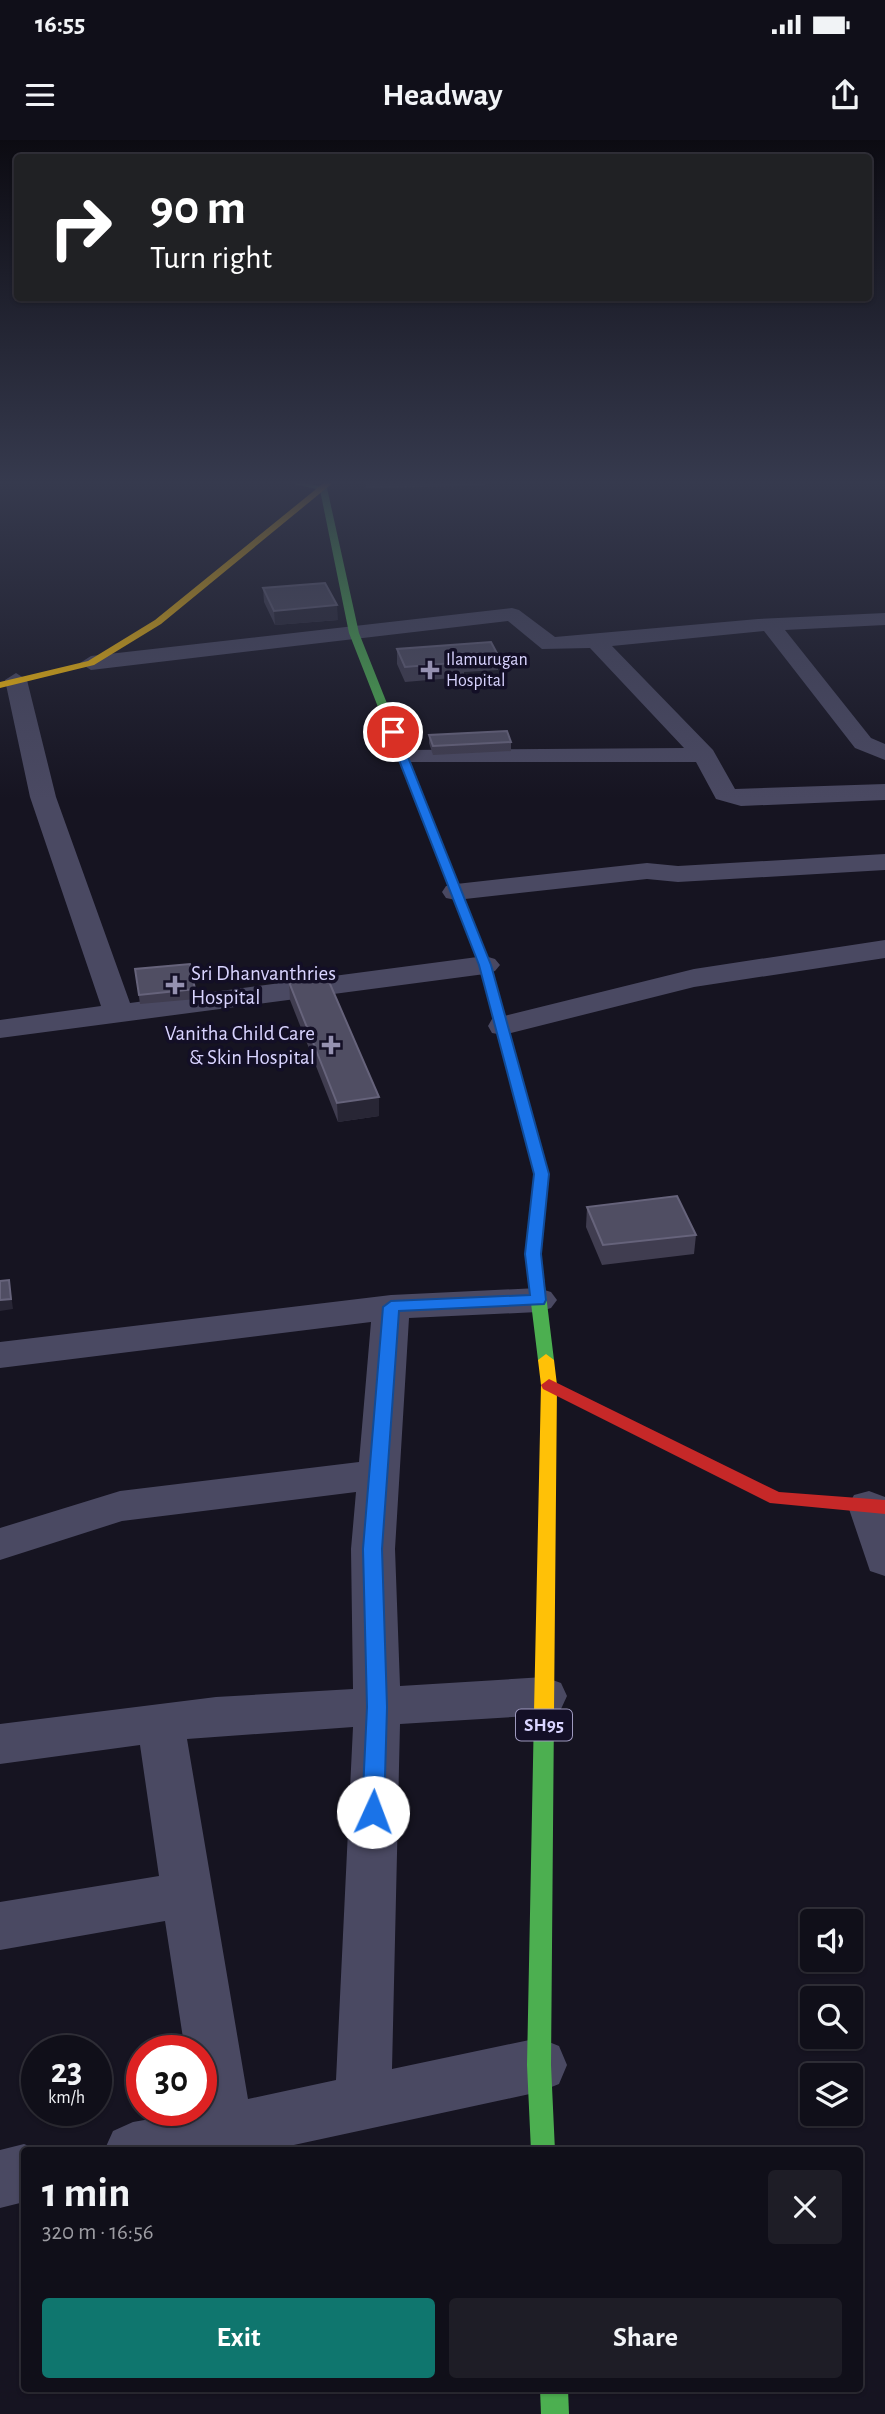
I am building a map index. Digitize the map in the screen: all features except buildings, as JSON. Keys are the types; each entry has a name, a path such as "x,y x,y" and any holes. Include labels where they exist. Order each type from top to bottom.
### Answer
{"main road":[{"path":"8,682 91,663 158,622 201,587"},
{"name":"SH95","path":"346,587 354,633 485,965 542,1174 533,1254 549,1385 539,2065 542,2147"},
{"path":"549,1385 776,1498 877,1506"},
{"path":"554,2392 555,2414"}],"street":[{"path":"91,663 512,614 550,644 770,625 885,619"},
{"path":"770,625 863,743 885,753"},
{"path":"595,641 704,755 725,794 741,798 885,792"},
{"path":"8,682 43,797 118,1011"},
{"path":"403,757 704,755"},
{"path":"456,892 647,872 678,874 885,862"},
{"path":"503,1026 694,978 885,949"},
{"path":"0,1029 118,1011 485,965"},
{"path":"0,1355 391,1307 538,1300"},
{"path":"363,2103 377,1707 373,1549 391,1307"},
{"path":"0,1544 120,1506 378,1475"},
{"path":"877,1506 885,1560"},
{"path":"0,1744 216,1716 544,1696"},
{"path":"160,1723 225,2132"},
{"path":"0,1926 187,1894"},
{"path":"152,2147 539,2065"},
{"path":"0,2179 21,2175"}],"traffic: fast":[{"path":"344,587 354,633 485,965 542,1174 533,1254 546,1360"},
{"path":"543,2147 539,2065 544,1712"},
{"path":"554,2392 555,2414"}],"traffic: slow":[{"path":"0,685 91,663 158,622 201,587"},
{"path":"544,1712 549,1385 546,1360"}],"traffic: jam":[{"path":"549,1385 776,1498 885,1507"}],"place":[{"name":"Ilamurugan Hospital","path":"430,670"},
{"name":"Sri Dhanvanthries Hospital","path":"175,985"},
{"name":"Vanitha Child Care & Skin Hospital","path":"331,1045"}],"route":[{"path":"373,1812 377,1707 373,1549 391,1307 538,1300 533,1254 542,1174 485,965 393,732"}]}
